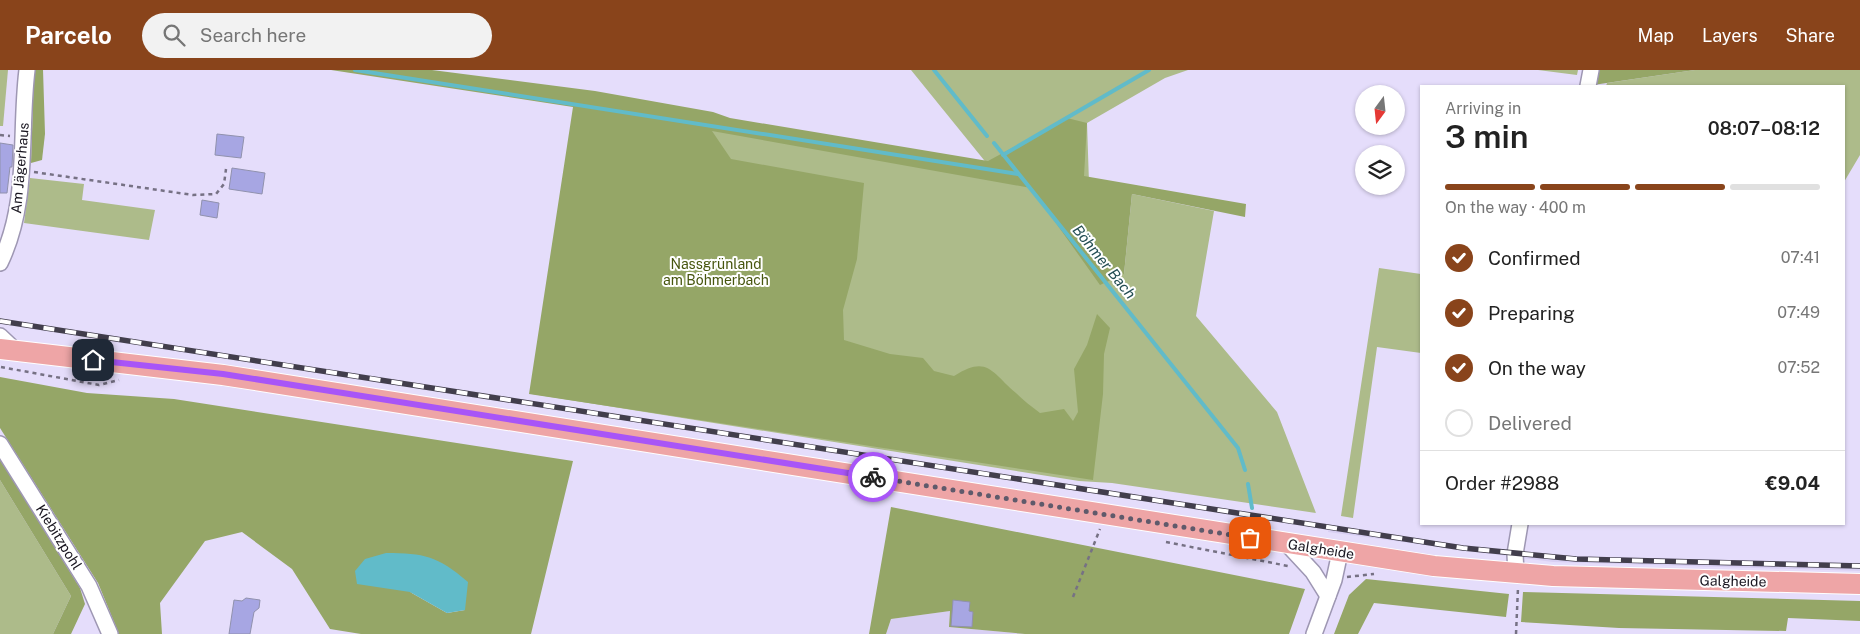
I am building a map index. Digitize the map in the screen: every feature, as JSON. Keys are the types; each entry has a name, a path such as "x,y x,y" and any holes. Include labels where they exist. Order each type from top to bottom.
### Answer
{"main road":[{"name":"Galgheide","path":"9,350 223,374 1434,566 1516,574 1860,584"}],"street":[{"name":"Am Jägerhaus","path":"0,263 16,220 23,171 27,70"},
{"path":"1588,85 1590,70"},
{"path":"0,336 9,350"},
{"name":"Kiebitzpohl","path":"0,444 89,586 110,634"},
{"path":"1516,574 1515,554 1520,525"},
{"path":"1287,544 1313,572 1328,596"},
{"path":"1314,634 1328,596 1340,552"}],"path":[{"path":"23,171 192,196 216,194 224,184 226,169"},
{"path":"1073,597 1096,544 1100,527"},
{"path":"1516,574 1518,608 1516,634"}],"shaded area":[{"path":"1329,526 1453,544 1560,556 1860,563 1860,571 1553,562 1328,532"},
{"path":"386,553 421,555 439,561 457,573 468,582 465,610 447,613 410,592 357,584 355,571 365,559"},
{"path":"950,611 949,627 1025,634 886,634 891,619"}],"green space":[{"path":"0,70 8,70 3,126 0,126"},
{"path":"34,70 43,70 45,134 42,160 31,163"},
{"name":"Nassgrünland am Böhmerbach","path":"331,70 432,70 595,91 713,112 730,118 988,161 1067,118 1087,123 1084,176 1246,204 1245,217 1132,194 1124,274 1100,285 1031,188 712,131 731,159 864,183 857,259 843,310 844,340 890,354 923,358 934,371 954,376 965,370 982,366 995,373 1040,413 1064,409 1073,421 1078,412 1074,369 1087,345 1097,314 1110,328 1104,354 1103,394 1093,480 529,394 573,107"},
{"name":"Nassgrünland am Böhmerbach","path":"911,70 1188,70 1165,78 1087,123 1089,183 1124,274 1132,194 1214,211 1196,316 1277,412 1316,513 1112,483 1079,481 532,394 578,99 988,165"},
{"path":"1538,70 1578,70 1577,75"},
{"path":"1595,70 1695,70 1593,85"},
{"path":"1695,70 1860,70 1860,155 1845,180 1845,85 1606,85 1607,83"},
{"path":"30,178 84,184 82,200 155,210 149,240 24,223"},
{"path":"1379,268 1420,274 1420,353 1377,347 1353,518 1341,516"},
{"path":"0,377 87,393 174,399 573,461 531,634 361,634 330,629 292,569 242,532 205,541 160,603 162,634 119,634 98,583 0,428","holes":["410,592 465,610 447,613"]},
{"path":"0,459 80,588 85,604 71,634 53,634 71,596 0,480"},
{"path":"0,480 71,596 53,634 0,634"},
{"path":"891,507 1305,589 1289,634 1025,634 949,627 950,611 891,619 886,634 869,634"},
{"path":"1366,579 1509,594 1506,617 1374,603 1358,634 1334,634 1349,595"},
{"path":"1523,592 1860,601 1860,621 1788,618 1786,631 1619,628 1521,622"}],"building":[{"path":"217,134 244,137 241,158 215,155"},
{"path":"0,143 13,145 12,167 10,167 7,193 0,193"},
{"path":"232,168 265,173 262,194 229,189"},
{"path":"202,200 219,203 217,218 200,215"},
{"path":"246,598 260,600 259,608 254,612 250,634 229,634 234,600 242,601"},
{"path":"953,600 970,602 969,611 973,612 972,627 951,626"}],"waterway":[{"path":"355,70 1018,174"},
{"name":"Böhmer Bach","path":"934,70 987,136"},
{"path":"1003,155 1149,70"},
{"name":"Böhmer Bach","path":"994,143 1238,448 1245,470"},
{"name":"Böhmer Bach","path":"1248,484 1252,508"}],"railway":[{"path":"0,321 1463,548 1576,559 1860,566"}],"way so far":[{"path":"873,477 1250,538"}],"route":[{"path":"93,360 223,374 873,477"}]}
